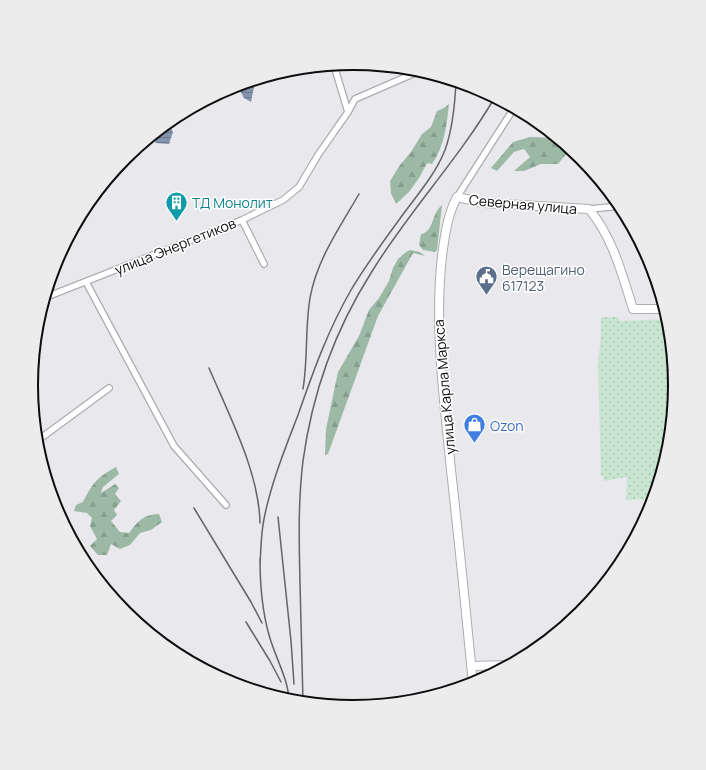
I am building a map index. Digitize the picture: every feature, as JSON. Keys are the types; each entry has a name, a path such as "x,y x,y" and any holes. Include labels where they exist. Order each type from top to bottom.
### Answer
{"street":[{"path":"336,71 348,112"},
{"name":"улица Энергетиков","path":"51,295 242,220 283,200 299,187 318,154 348,112 355,99 410,75"},
{"name":"улица Карла Маркса","path":"472,677 447,428 438,319 439,282 444,236 450,214 457,197 511,113"},
{"name":"Северная улица","path":"457,197 484,203 589,209 613,207"},
{"name":"Северная улица","path":"589,209 601,226 615,254 633,309 658,309"},
{"path":"242,220 264,264"},
{"path":"86,282 174,446 226,505"},
{"path":"43,437 109,388"},
{"path":"471,666 497,665"}],"green space":[{"path":"449,104 444,135 436,158 432,164 428,163 426,165 409,192 396,204 391,193 390,181 422,134 431,127 437,111"},
{"path":"530,137 548,138 567,153 558,164 541,164 524,171 514,171 530,157 524,149 514,152 497,171 491,168 513,142"},
{"path":"442,205 437,250 435,252 423,250 419,245 421,234 428,230 438,209"},
{"path":"410,250 420,252 425,256 413,253 378,316 328,454 325,455 326,429 338,372 359,336 369,310 379,298 389,281 393,268 398,259"},
{"path":"601,317 619,317 619,321 661,319 667,364 667,406 662,446 646,499 626,500 627,477 604,481 601,475 598,363 601,336"},
{"path":"116,467 119,474 103,487 101,493 115,484 119,488 115,494 121,501 114,510 117,515 111,521 120,532 129,533 142,519 149,516 159,514 162,522 151,530 140,533 130,545 120,549 111,544 107,555 98,555 90,546 97,539 90,526 92,518 87,513 74,511 76,505 83,502 89,490 96,482 104,474"}],"water":[{"path":"254,86 251,102 244,98 240,91"},
{"path":"171,128 173,132 169,144 156,143 155,140"}],"railway":[{"path":"260,564 263,524 270,492 315,367 335,320 357,280 437,167 448,142 452,125 455,88"},
{"path":"303,696 299,552 300,491 307,436 319,387 346,317 371,273 385,250 466,142 492,102"},
{"path":"303,389 306,366 308,309 313,284 330,244 359,194"},
{"path":"209,368 234,424 249,464 258,504 260,523"},
{"path":"194,508 251,602 262,623"},
{"path":"278,517 294,684"},
{"path":"260,559 263,607 269,635 288,693"},
{"path":"246,622 281,682"}],"place":[{"name":"ТД Монолит","path":"177,222"},
{"name":"Верещагино 617123","path":"487,296"},
{"name":"Ozon","path":"475,444"}]}
